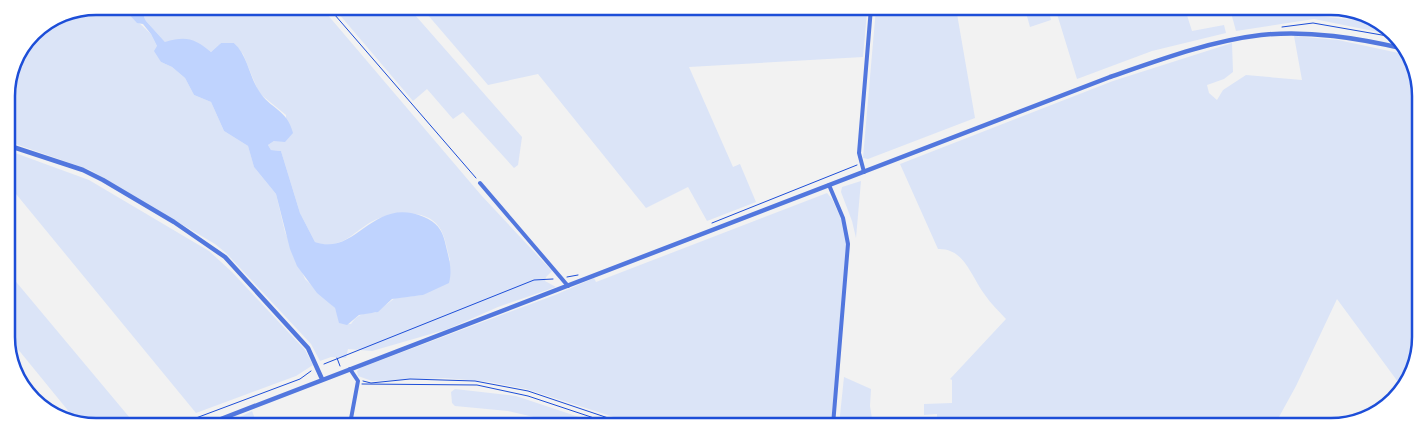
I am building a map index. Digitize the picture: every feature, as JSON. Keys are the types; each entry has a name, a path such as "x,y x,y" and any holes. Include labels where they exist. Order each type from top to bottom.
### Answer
{"street":[{"path":"864,172 859,153 870,15"},
{"path":"223,418 1110,77 1171,56 1261,35 1314,34 1375,42 1395,47"},
{"path":"15,147 83,170 103,180 174,222 225,257 308,348 322,379"},
{"path":"480,183 568,286"},
{"path":"829,186 843,218 848,244 834,418"},
{"path":"350,369 358,381 351,418"}],"path":[{"path":"335,15 480,183"},
{"path":"709,224 841,173 861,162"},
{"path":"342,372 337,357 534,280 581,274"},
{"path":"358,381 371,383 410,379 475,381 528,391 608,418"},
{"path":"358,381 363,384 477,385 528,396 594,418"},
{"path":"196,418 293,382"}],"shaded area":[{"path":"130,15 151,34 157,46 161,62 172,67 185,78 194,95 211,102 224,131 248,146 254,167 276,194 285,232 305,279 335,308 340,323 351,324 358,316 375,313 395,298 423,295 450,260 441,230 433,221 425,216 416,214 397,214 371,222 338,243 324,244 315,242 300,213 281,151 271,150 268,145 274,141 285,141 286,115 259,93 243,54 234,43 221,43 211,52 203,46 165,42 144,17 145,15 328,15 481,195 552,271 545,281 556,287 498,307 448,329 372,351 348,349 346,358 331,357 320,361 311,344 226,253 215,244 90,170 15,144 15,90 18,75 23,60 32,47 42,35 55,26 70,19 85,16"},
{"path":"340,15 415,15 522,137 518,165 514,168 463,112 453,119 427,89 413,101"},
{"path":"428,15 867,15 863,57 689,67 733,167 740,164 756,202 707,221 688,187 646,208 538,74 488,85"},
{"path":"875,15 957,15 975,118 868,159 863,158"},
{"path":"1027,15 1054,15 1050,16 1051,20 1030,27"},
{"path":"1057,15 1187,15 1192,31 1224,25 1226,33 1152,51 1077,79"},
{"path":"1232,15 1307,15 1360,20 1381,32 1314,19 1236,31"},
{"path":"1294,36 1338,40 1399,53 1408,70 1412,96 1412,337 1409,358 1404,373 1398,382 1337,299 1296,386 1278,418 937,418 937,414 924,415 924,404 952,403 952,380 950,379 1006,319 987,298 961,258 955,253 938,249 900,164 1113,81 1232,43 1233,72 1224,79 1207,85 1209,93 1217,100 1223,90 1246,75 1302,80"},
{"path":"15,153 89,180 209,251 232,272 305,350 313,365 296,376 196,413 15,193"},
{"path":"861,181 856,238 841,192 842,187"},
{"path":"827,193 832,199 847,232 832,418 617,418 526,389 490,382 445,378 372,381 358,376 357,371 360,368 555,295 594,278 596,282"},
{"path":"15,281 130,418 96,418 71,414 16,347"},
{"path":"844,377 871,389 870,406 872,418 840,418"},
{"path":"455,389 516,396 582,418 538,418 508,411 455,406 452,403 451,392"},
{"path":"252,411 255,418 238,418"}],"water":[{"path":"130,15 145,15 146,21 165,42 179,39 195,41 211,52 221,43 234,43 239,48 259,91 268,102 283,114 290,125 293,133 285,142 274,141 268,145 271,150 281,151 300,213 315,242 330,244 342,241 378,219 391,214 406,212 424,217 438,226 444,237 449,257 449,283 423,295 392,299 378,312 359,315 347,325 339,323 335,308 317,293 297,266 290,249 276,194 254,167 248,146 224,131 211,102 194,95 185,78 172,67 161,62 154,51 157,46 151,34 143,24 137,23"}]}
